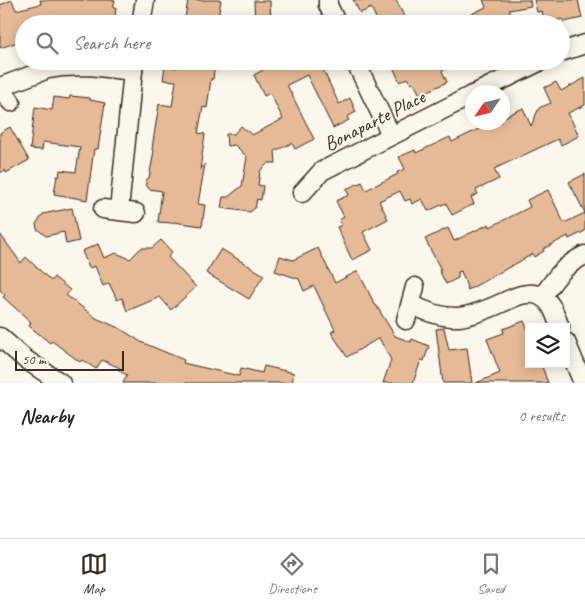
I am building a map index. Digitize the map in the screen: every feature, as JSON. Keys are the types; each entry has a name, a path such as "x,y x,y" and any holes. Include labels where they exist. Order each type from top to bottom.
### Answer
{"street":[{"path":"142,15 145,0"},
{"path":"328,0 328,5 333,15"},
{"path":"570,49 585,44"},
{"path":"11,102 0,87 45,70"},
{"path":"119,210 134,70"},
{"path":"359,70 391,135"},
{"path":"492,85 523,70"},
{"name":"Bonaparte Place","path":"302,192 322,171 465,98"},
{"path":"542,297 560,272 571,262 585,255"},
{"path":"411,303 432,314 460,317 482,312 529,293 542,297 551,306 558,323"},
{"path":"0,337 25,359 61,383"},
{"path":"570,352 583,383"}],"building":[{"path":"12,0 16,10 41,4 40,0 115,0 113,8 116,8 115,15 15,15 15,43 0,48 0,5"},
{"path":"188,0 221,0 218,15 186,15"},
{"path":"353,0 396,0 404,15 374,15 371,8 360,13"},
{"path":"483,0 530,0 531,6 509,10 512,15 470,15 486,7"},
{"path":"534,0 578,0 582,18 570,21 570,15 543,15 542,11 537,12"},
{"path":"254,1 270,1 271,15 255,15"},
{"path":"164,70 214,70 207,108 203,107 198,133 205,134 200,170 205,164 198,204 205,205 202,226 158,222 162,191 149,189 146,185 154,151 152,150 159,104 172,106 176,81 163,80"},
{"path":"263,70 323,70 339,104 350,98 356,112 347,117 349,120 333,128 307,75 287,85 314,139 295,149 292,143 275,151 276,163 268,163 260,171 258,185 263,186 261,200 257,199 255,208 250,212 221,208 223,197 228,197 242,186 247,157 235,145 227,146 226,134 234,134 241,126 252,135 283,119 270,93 264,96 254,75"},
{"path":"394,70 444,70 442,71 447,82 420,95 414,83 411,84 407,78 400,82"},
{"path":"585,78 585,105 568,113 579,136 561,145 558,139 494,169 499,179 476,190 478,194 471,197 474,204 452,215 446,203 428,211 422,199 412,204 410,199 405,201 400,191 379,201 388,219 363,232 372,250 352,260 337,227 342,225 339,220 344,217 336,201 349,195 346,189 362,182 366,190 398,174 397,172 405,169 399,157 415,150 416,153 450,137 452,142 477,130 510,130 510,114 523,108 531,126 539,108 551,103 544,88 556,82 561,91"},
{"path":"70,96 90,98 90,100 105,103 98,149 94,149 87,200 54,194 60,170 76,172 80,147 43,142 42,150 30,149 35,107 52,110 54,97 69,99"},
{"path":"10,127 29,160 6,173 5,170 0,173 0,133"},
{"path":"585,174 585,213 569,182"},
{"path":"548,190 564,223 585,213 585,231 569,239 568,236 543,249 544,251 534,257 533,254 468,290 461,271 458,272 458,278 446,284 425,239 448,228 454,241 489,224 490,227 530,207 527,200"},
{"path":"72,208 79,241 66,244 64,232 46,236 37,229 36,224 43,214"},
{"path":"0,234 21,263 26,257 51,281 54,277 70,290 66,295 96,318 121,329 141,342 184,360 183,363 239,376 241,368 262,373 264,366 294,373 292,383 123,383 127,375 119,371 120,368 102,360 96,369 82,360 80,362 52,341 50,343 29,326 31,322 3,297 5,295 0,290"},
{"path":"161,240 172,252 168,257 196,287 171,310 160,297 127,311 122,298 117,300 109,283 103,286 95,266 89,268 82,251 98,244 104,258 116,253 130,259 141,248 152,248"},
{"path":"318,248 335,283 358,271 375,305 395,336 411,342 412,339 429,346 424,361 421,360 413,383 383,383 391,360 379,338 347,357 331,332 335,330 314,286 304,291 299,279 275,271 280,256 293,260"},
{"path":"221,249 264,275 249,299 206,273"},
{"path":"524,321 525,368 542,368 548,383 476,383 500,373 487,339 504,333 503,329"},
{"path":"444,328 449,350 467,348 472,383 443,383 436,329"}]}
